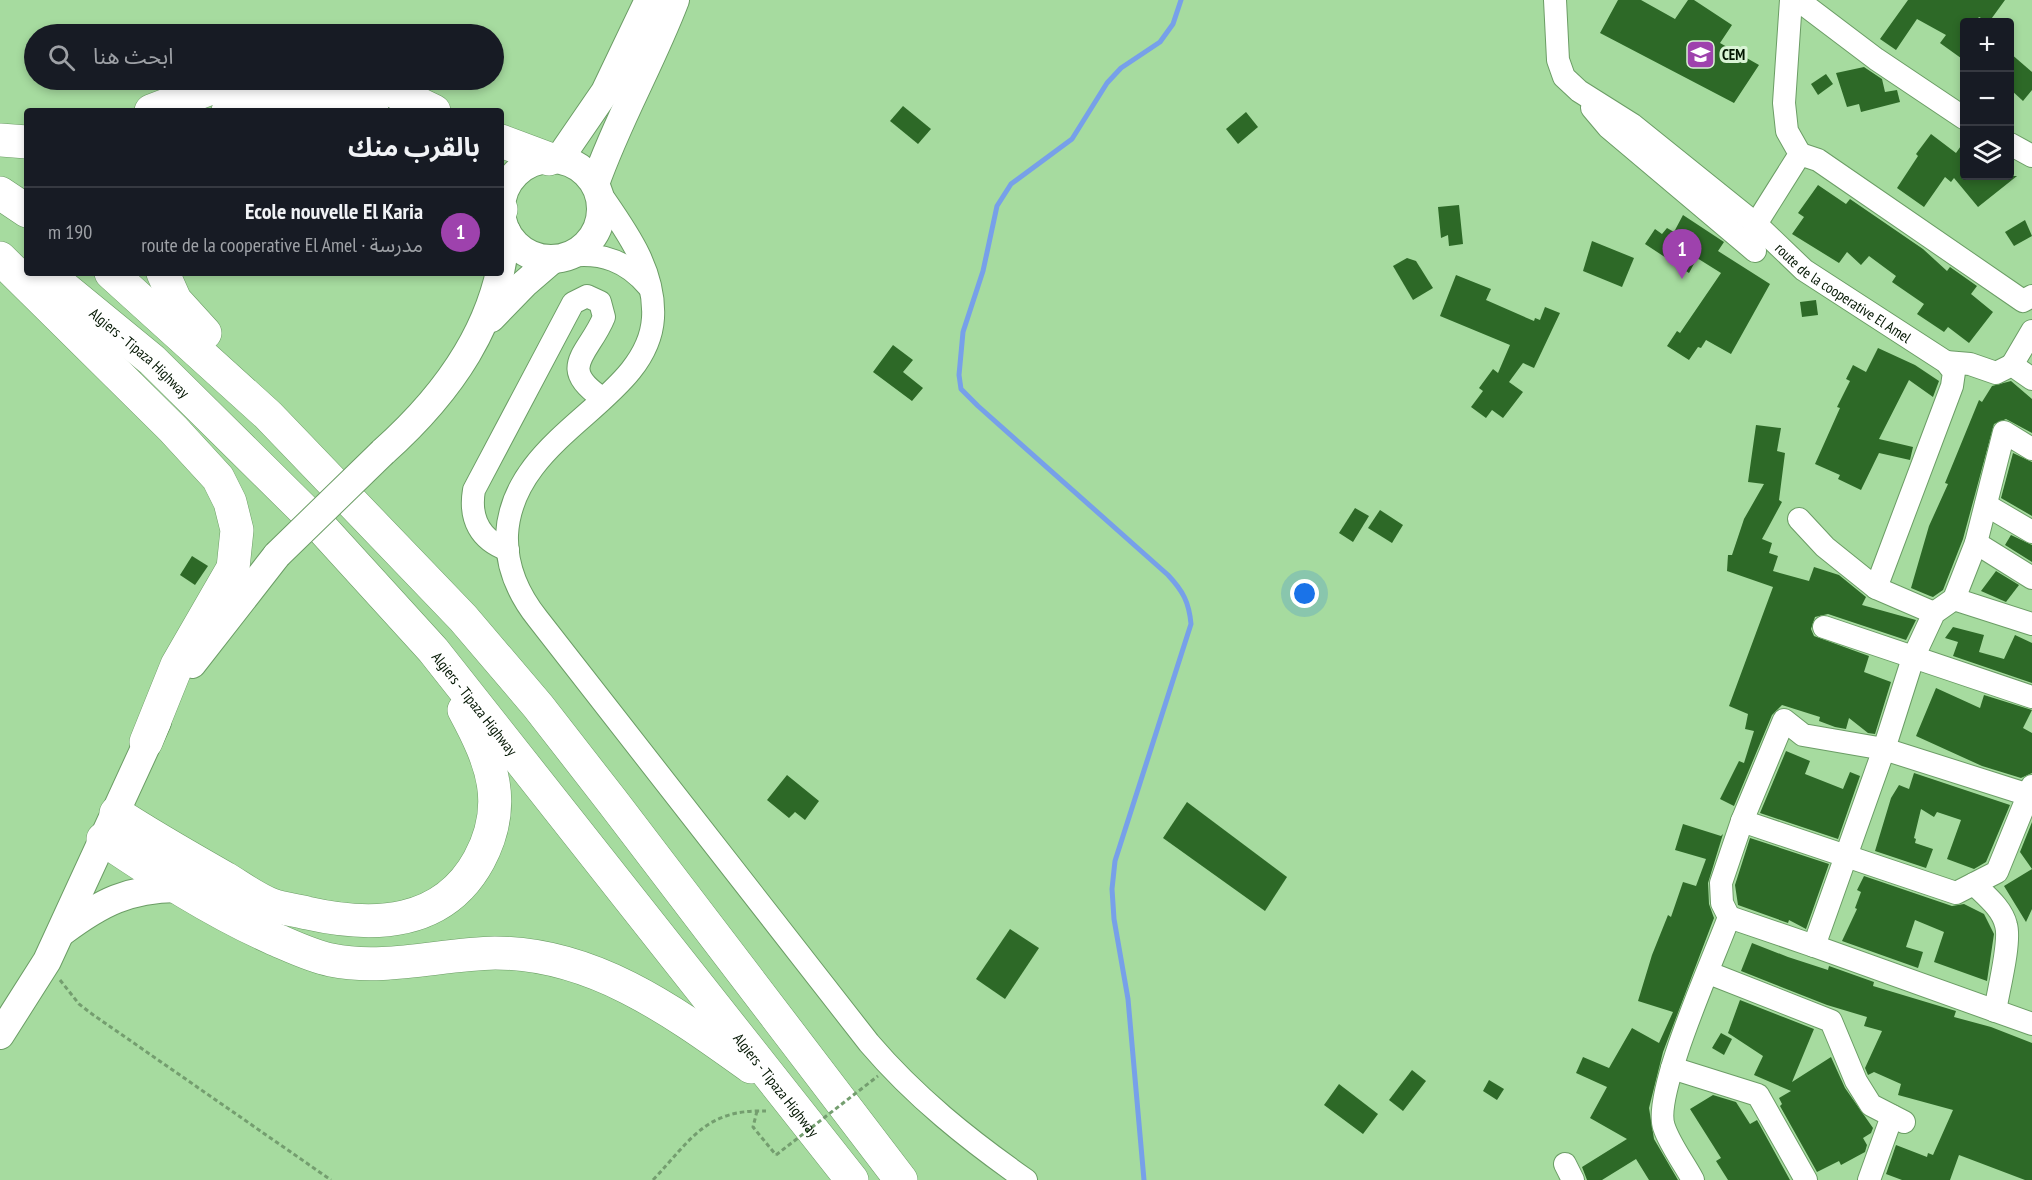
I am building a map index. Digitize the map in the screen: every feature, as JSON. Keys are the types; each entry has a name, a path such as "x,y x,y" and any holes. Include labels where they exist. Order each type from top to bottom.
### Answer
{"highway":[{"path":"159,108 206,90"},
{"path":"391,90 428,108"},
{"path":"236,108 263,98 298,94 334,98 363,108"},
{"path":"0,140 24,142"},
{"path":"504,142 554,159"},
{"path":"0,193 24,209"},
{"path":"0,241 24,258"},
{"path":"0,258 173,429 218,478 230,502 237,530 237,552 233,568 177,664 146,742"},
{"name":"Algiers - Tipaza Highway","path":"50,276 152,360 321,527 433,650 852,1180"},
{"path":"114,276 268,415 463,618 538,706 753,982 901,1180"},
{"path":"164,276 176,300 188,316 255,380 264,396 268,415"},
{"path":"110,826 156,839 272,905 371,923 415,915 446,897 470,877 487,844 496,813 492,776 479,739 433,650"},
{"path":"110,826 177,888 253,929 332,960 386,962 496,953 540,956 581,966 617,981 671,1011 791,1101"}],"main road":[{"path":"554,159 605,92 649,0"},
{"path":"596,187 610,143 675,0"},
{"path":"0,1035 47,961 146,742 198,655 278,555 437,397 483,327 524,284 562,257 587,245 597,229 602,210 596,187 580,168 554,159 538,160 519,171 506,188 504,207"},
{"path":"504,219 526,252 562,257"},
{"path":"483,327 500,276"},
{"path":"133,774 136,809 156,839"},
{"path":"62,932 107,902 153,889 177,888"}],"street":[{"name":"route de la cooperative El Amel","path":"1555,0 1558,60 1564,77 1579,91 1633,125 1756,224 1804,270 1946,362"},
{"path":"1791,0 1784,103 1787,131 1800,154 1818,159 2029,302"},
{"path":"1798,0 1876,59 1960,115"},
{"path":"1579,91 1608,128 1755,251"},
{"path":"2014,146 2032,156"},
{"path":"1756,224 1800,154"},
{"path":"596,187 636,248 649,287 653,317 648,344 634,367 525,476 511,507 508,524 508,550 512,574 527,605 869,1043 902,1080 939,1113 982,1149 1026,1180"},
{"path":"562,257 596,255 608,257 631,269 649,287"},
{"path":"508,550 489,541 476,524 473,513 474,490 573,303 586,296 600,302 604,317 581,357 578,375 584,385 602,398"},
{"path":"1946,362 1970,364 1996,373 2012,365 2032,331"},
{"path":"1876,588 1952,386 1954,372 1946,362"},
{"path":"2012,365 2032,379"},
{"path":"1814,946 1884,749 1913,658 1934,614 1954,599 1976,543 2004,432 2032,448"},
{"path":"1986,505 2032,532"},
{"path":"1799,519 1825,547 1876,588 1934,614"},
{"path":"1976,543 2032,578"},
{"path":"1954,599 2032,624"},
{"path":"1824,627 2032,697"},
{"path":"1994,903 1997,872 2031,794 1884,749 1803,735 1784,720 1742,821 1721,883 1722,903 1729,917 2032,1024"},
{"path":"1742,821 1956,893 1997,872"},
{"path":"1974,884 1994,903 2006,926 2007,939 1995,1011"},
{"path":"1693,1180 1663,1126 1663,1105 1672,1068 1729,917"},
{"path":"1709,973 1831,1021 1856,1081 1871,1105 1898,1119 1869,1180"},
{"path":"1672,1068 1758,1095 1806,1180"}],"path":[{"path":"47,961 79,1004 331,1180"},
{"path":"757,1111 753,1127 776,1155 878,1076"},
{"path":"653,1180 709,1123 732,1112 757,1111 791,1101"}],"building":[{"name":"CEM","path":"1618,0 1641,0 1675,19 1688,0 1694,0 1732,25 1720,43 1759,65 1734,103 1600,33"},
{"path":"1908,0 2005,0 1992,18 1960,18 1960,57 1940,43 1946,35 1917,19 1896,50 1880,39"},
{"path":"2014,56 2032,72 2032,90 2023,101 2014,93"},
{"path":"1864,67 1882,79 1885,92 1897,90 1900,102 1861,112 1859,104 1847,107 1836,73"},
{"path":"1826,74 1833,84 1818,95 1811,84"},
{"path":"903,106 931,129 918,144 890,121"},
{"path":"1246,112 1258,127 1238,144 1226,129"},
{"path":"1931,134 1956,153 1960,147 1960,180 2012,180 1978,207 1954,178 1951,182 1945,177 1924,207 1897,188 1918,156 1916,154"},
{"path":"1818,185 1846,204 1850,199 1923,249 1947,271 1950,267 1977,286 1971,294 1993,312 1969,343 1948,327 1944,332 1917,314 1924,304 1892,282 1896,276 1869,256 1861,265 1847,252 1839,263 1792,234 1804,217 1798,213"},
{"path":"1459,205 1463,244 1449,246 1448,235 1441,238 1438,207"},
{"path":"1683,215 1724,242 1718,251 1770,284 1731,354 1706,340 1689,360 1667,346 1677,331 1680,333 1721,273 1697,258 1689,273 1645,244 1655,229 1662,234 1667,228 1674,232"},
{"path":"2025,220 2032,236 2014,246 2005,232"},
{"path":"1592,241 1634,258 1622,287 1583,271"},
{"path":"1407,258 1416,261 1433,288 1413,300 1393,266"},
{"path":"1456,275 1491,289 1486,300 1534,321 1535,318 1540,320 1545,307 1560,313 1534,368 1523,363 1509,382 1523,392 1503,418 1492,410 1486,418 1471,407 1483,391 1479,388 1493,369 1498,373 1510,345 1440,316"},
{"path":"1816,300 1818,315 1802,317 1800,302"},
{"path":"893,345 913,360 903,372 923,388 912,401 873,372"},
{"path":"1878,348 1915,365 1939,381 1933,397 1909,380 1879,439 1913,447 1910,460 1879,453 1861,490 1838,479 1840,475 1815,464 1840,408 1837,407 1850,381 1846,379 1853,365 1866,372"},
{"path":"2011,381 2032,399 2032,433 2006,419 1994,424 1963,539 1943,590 1933,597 1911,588 1929,526 1948,484 1945,483 1979,400 1982,402 1992,386"},
{"path":"1756,425 1781,428 1777,451 1785,453 1779,500 1782,502 1762,539 1772,543 1769,553 1778,556 1773,571 1809,581 1814,567 1839,575 1866,597 1862,605 1916,620 1906,640 1828,614 1815,617 1811,629 1814,636 1869,656 1864,672 1891,682 1875,734 1868,733 1849,718 1846,729 1835,727 1819,721 1820,717 1782,705 1772,715 1734,806 1720,799 1739,761 1744,763 1754,731 1745,729 1748,714 1729,706 1773,587 1727,571 1728,555 1732,555 1744,519 1764,484 1748,482"},
{"path":"2013,453 2032,462 2032,516 2001,498"},
{"path":"1355,508 1369,516 1353,542 1339,533"},
{"path":"1380,510 1403,525 1392,543 1368,528"},
{"path":"2011,535 2032,545 2032,562 2005,545"},
{"path":"192,556 208,566 195,585 180,575"},
{"path":"1996,571 2019,585 2006,602 1981,591"},
{"path":"1953,627 1984,635 1979,652 2004,659 2015,635 2032,643 2032,683 1953,656 1958,642 1945,638"},
{"path":"1936,688 1980,708 1984,695 2032,710 2023,728 2032,733 2032,773 2021,778 1982,766 1916,736"},
{"path":"1786,751 1810,761 1805,774 1843,789 1850,772 1860,776 1838,839 1760,813"},
{"path":"1914,773 2010,805 1986,862 1974,869 1947,859 1961,820 1937,812 1934,817 1921,809 1914,838 1915,843 1933,849 1926,868 1875,851 1891,798 1899,785 1909,789"},
{"path":"787,775 819,801 805,820 795,812 789,818 767,800"},
{"path":"1187,802 1287,877 1265,911 1163,838"},
{"path":"2032,822 2032,869 2020,852"},
{"path":"1683,824 1721,836 1723,834 1708,883 1709,904 1714,918 1663,1052 1649,1108 1654,1139 1678,1180 1649,1180 1636,1159 1602,1180 1587,1180 1582,1167 1627,1139 1590,1118 1607,1087 1576,1073 1583,1057 1609,1068 1632,1028 1659,1043 1673,1012 1638,1001 1652,955 1668,915 1671,917 1683,882 1696,886 1706,859 1675,850"},
{"path":"1750,838 1829,864 1806,929 1789,920 1788,923 1738,905 1735,885"},
{"path":"2032,869 2032,909 2026,922 2004,886"},
{"path":"1864,876 1952,906 1964,904 1984,914 1994,934 1987,981 1934,962 1944,932 1915,920 1906,947 1923,952 1918,968 1842,941 1857,909 1855,908 1861,892 1857,890"},
{"path":"1010,929 1039,948 1005,999 976,979"},
{"path":"1752,943 1828,970 1829,966 1874,982 1873,986 1956,1011 1954,1017 1991,1027 2032,1043 2032,1180 2025,1180 1959,1155 1950,1180 1902,1180 1886,1174 1896,1145 1927,1157 1928,1153 1933,1155 1953,1110 1898,1095 1901,1084 1874,1072 1868,1075 1865,1068 1882,1031 1864,1026 1867,1017 1827,1005 1741,971"},
{"path":"1740,1000 1814,1029 1792,1082 1831,1057 1845,1088 1873,1128 1871,1133 1863,1138 1867,1145 1865,1152 1841,1165 1839,1161 1817,1172 1780,1106 1782,1104 1779,1098 1791,1091 1754,1075 1763,1056 1728,1033"},
{"path":"1721,1033 1732,1039 1724,1055 1712,1048"},
{"path":"1412,1070 1426,1081 1403,1111 1389,1100"},
{"path":"1489,1080 1504,1089 1497,1100 1483,1091"},
{"path":"1339,1084 1378,1114 1363,1134 1324,1105"},
{"path":"1713,1095 1736,1102 1750,1124 1757,1120 1790,1180 1728,1180 1716,1161 1721,1158 1690,1109"}],"waterway":[{"path":"1144,1180 1128,999 1114,919 1112,889 1115,861 1191,624 1189,609 1178,586 1168,575 978,406 961,389 959,375 963,332 983,271 997,206 1011,184 1072,139 1107,83 1121,68 1160,42 1173,24 1181,0"}],"place":[{"name":"CEM","path":"1701,54"},
{"name":"Ecole nouvelle El Karia","path":"1682,279"}]}
